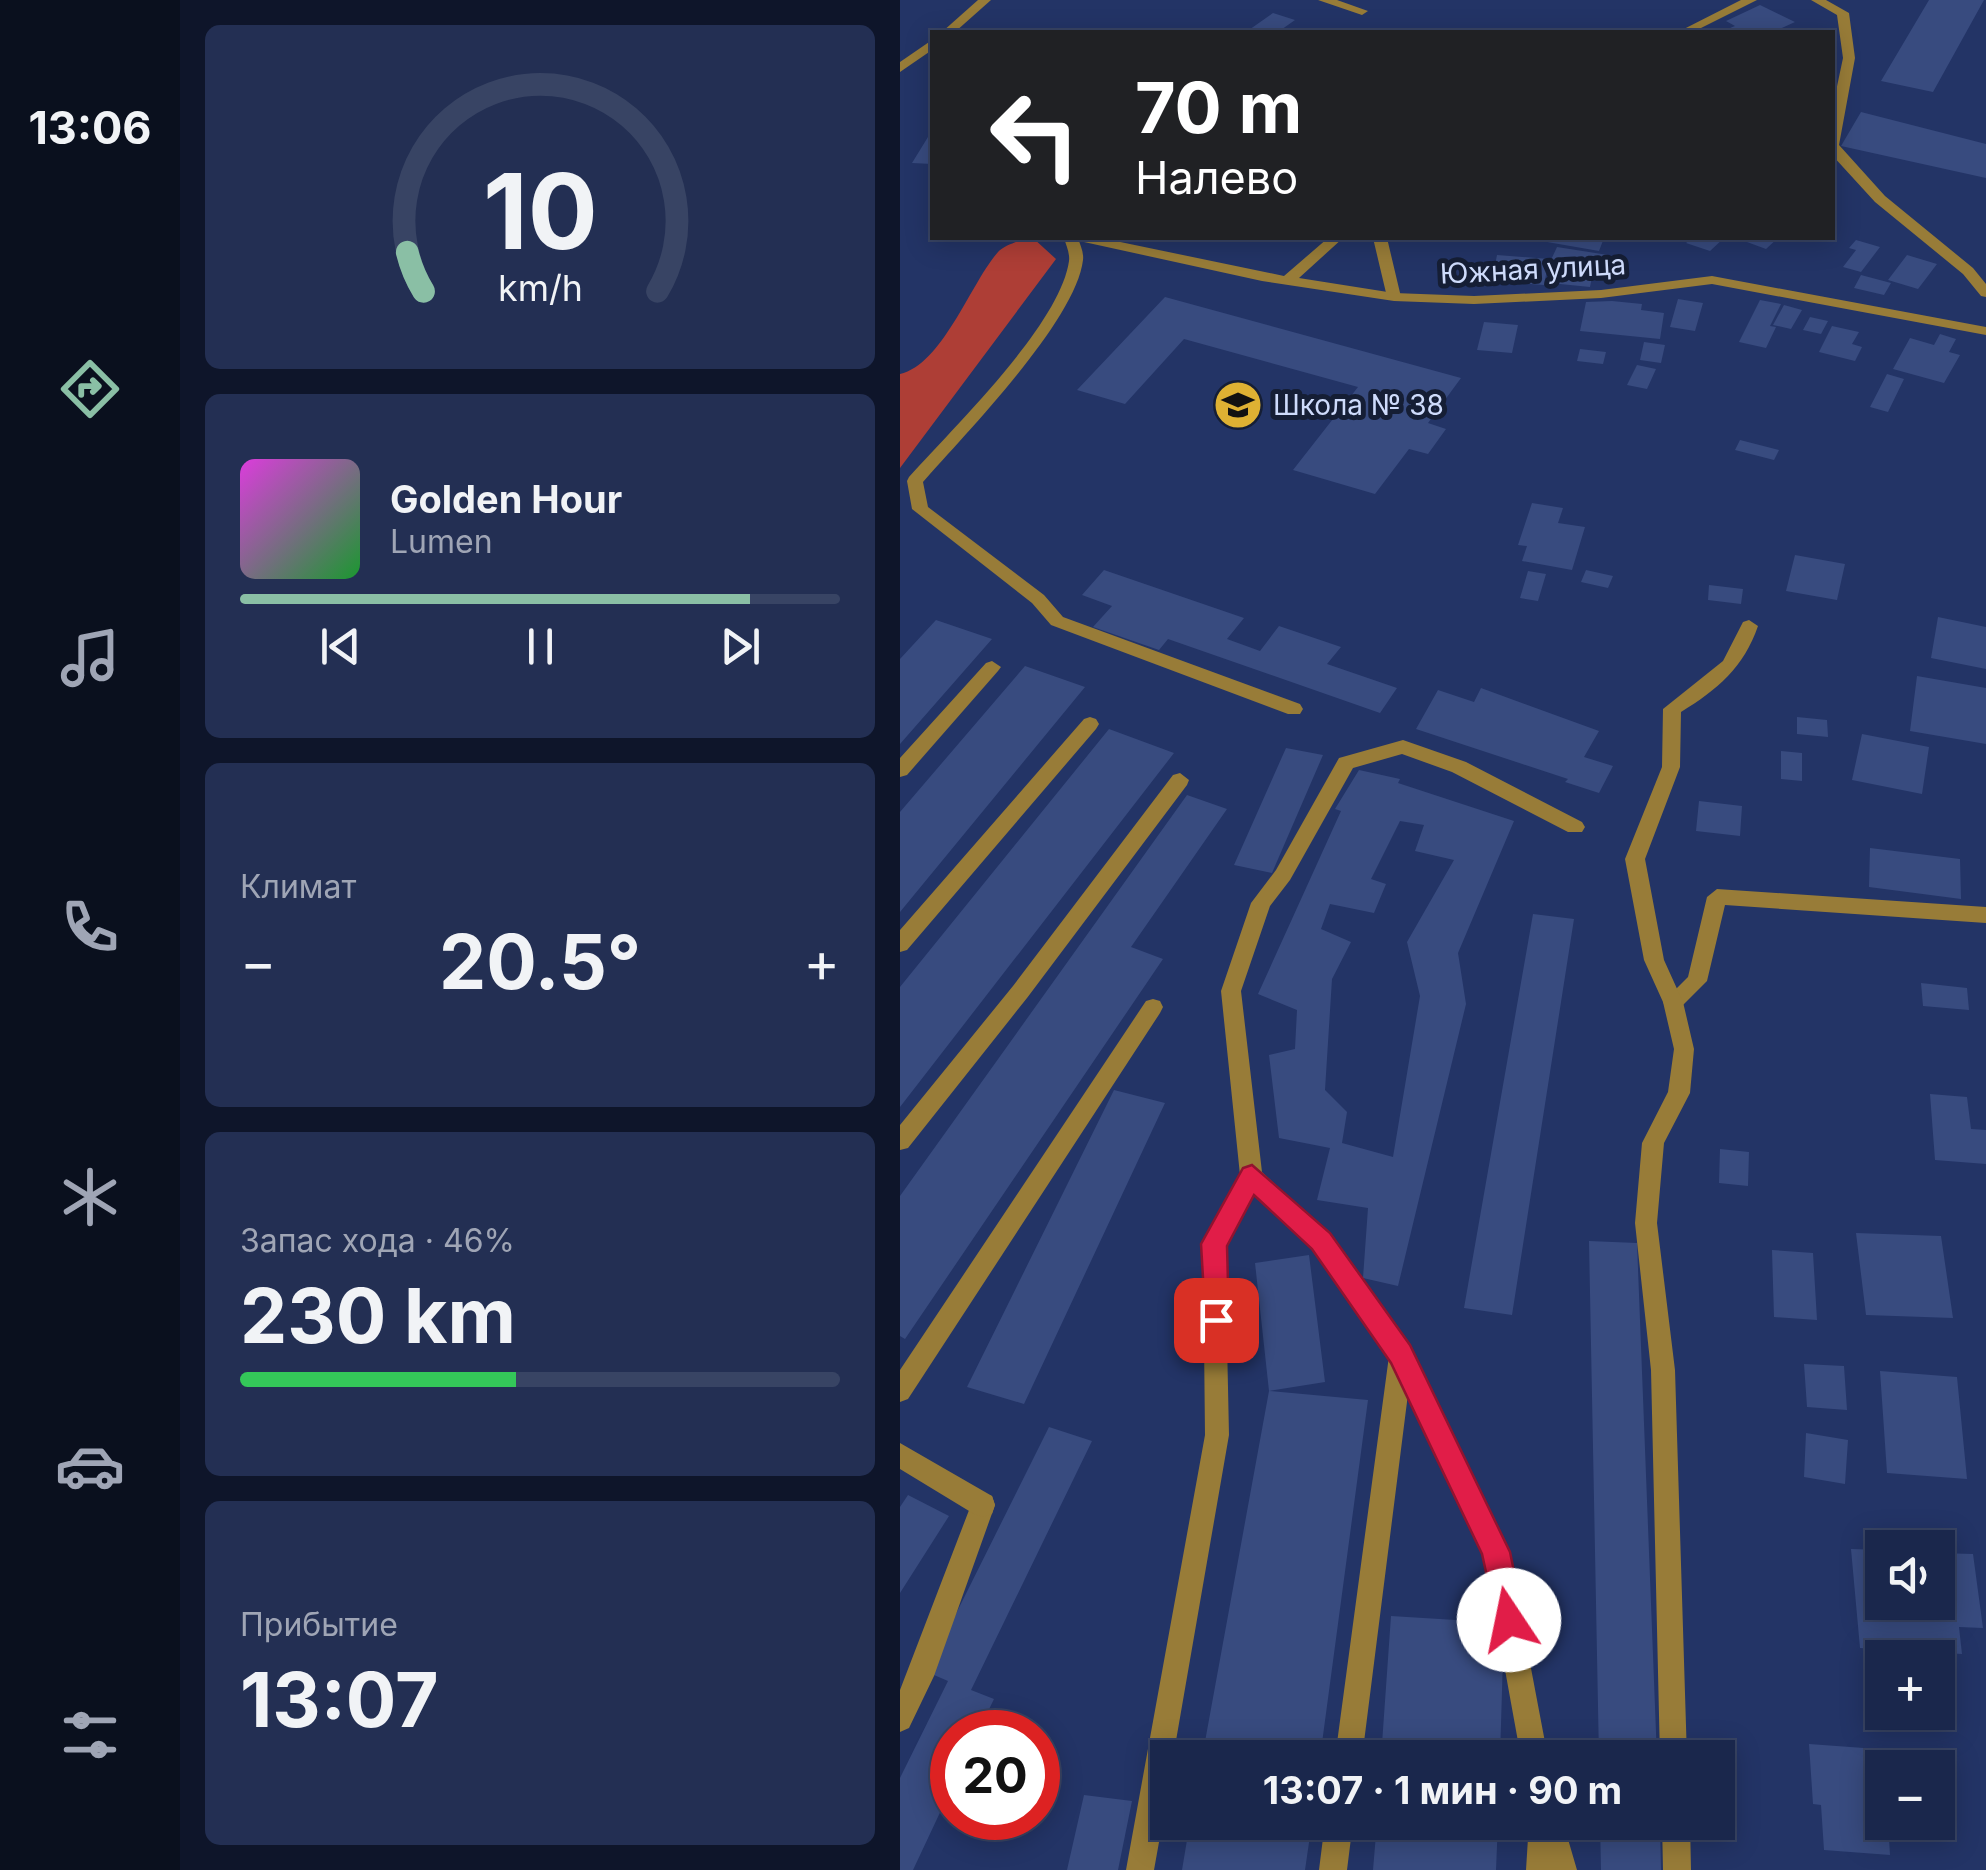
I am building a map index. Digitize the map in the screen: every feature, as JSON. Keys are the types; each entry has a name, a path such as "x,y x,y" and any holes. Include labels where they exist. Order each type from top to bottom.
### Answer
{"street":[{"path":"950,30 985,0"},
{"path":"1324,0 1362,11"},
{"path":"1688,30 1750,0"},
{"path":"1817,0 1843,13 1848,58 1835,130"},
{"path":"900,68 930,46"},
{"path":"1835,149 1880,199 1968,271 1986,293"},
{"path":"1072,240 1076,258 1063,298 1004,378 915,481 920,509 1038,599 1058,621 1294,709"},
{"name":"Южная улица","path":"1094,240 1288,280 1394,296 1474,300 1601,294 1712,280 1986,331"},
{"path":"1288,280 1334,240"},
{"path":"1380,240 1394,296"},
{"path":"1673,1740 1663,1370 1646,1223 1653,1143 1679,1092 1684,1049 1673,1002 1654,960 1635,859 1671,768 1672,709 1718,682 1743,647 1748,626"},
{"path":"900,770 992,666"},
{"path":"900,944 1090,724"},
{"path":"1140,1870 1217,1434 1214,1244 1252,1176 1231,991 1261,903 1283,875 1346,763 1403,747 1459,767 1574,826"},
{"path":"900,1141 1020,992 1180,780"},
{"path":"1673,1002 1696,981 1717,897 1986,915"},
{"path":"900,1391 1154,1008"},
{"path":"1252,1176 1321,1241 1401,1354 1496,1552 1532,1740"},
{"path":"1350,1740 1401,1354"},
{"path":"900,1455 983,1505 921,1676 900,1718"},
{"path":"1333,1870 1337,1840"},
{"path":"1540,1870 1544,1840"},
{"path":"1552,1840 1563,1870"},
{"path":"1676,1840 1677,1870"}],"shaded area":[{"path":"1035,240 1056,259 900,468 900,374 930,355 988,266 1007,246"}],"building":[{"path":"1929,0 1984,0 1933,92 1881,81"},
{"path":"1760,5 1795,22 1777,30 1725,30 1735,26 1726,21"},
{"path":"1273,13 1295,20 1281,30 1249,30"},
{"path":"1861,112 1986,144 1986,178 1841,146"},
{"path":"928,137 930,138 930,164 912,163"},
{"path":"1536,240 1603,240 1599,251"},
{"path":"1690,240 1722,240 1710,251 1686,243"},
{"path":"1741,240 1776,240 1766,249"},
{"path":"1856,240 1880,247 1861,272 1843,267 1856,250 1849,248"},
{"path":"1557,247 1608,255 1602,270 1550,262"},
{"path":"1497,255 1549,259 1544,285 1492,281"},
{"path":"1907,255 1937,264 1918,289 1888,280"},
{"path":"1553,268 1593,272 1590,287 1550,283"},
{"path":"1861,275 1891,283 1884,295 1854,288"},
{"path":"1165,297 1461,378 1428,423 1446,429 1428,454 1409,449 1375,494 1293,470 1358,387 1184,339 1125,404 1077,390"},
{"path":"1678,299 1703,303 1695,331 1670,327"},
{"path":"1760,300 1781,304 1770,326 1776,327 1766,348 1739,342"},
{"path":"1586,302 1642,304 1641,310 1664,313 1660,339 1580,331"},
{"path":"1784,305 1802,310 1791,329 1773,325"},
{"path":"1810,317 1828,321 1821,334 1803,330"},
{"path":"1484,322 1518,325 1512,353 1477,350"},
{"path":"1832,326 1859,332 1852,344 1862,347 1855,361 1819,352"},
{"path":"1940,334 1956,339 1949,352 1960,355 1944,383 1893,369 1910,338 1934,345"},
{"path":"1644,342 1665,345 1661,363 1640,360"},
{"path":"1580,349 1606,352 1603,364 1577,361"},
{"path":"1637,365 1656,369 1647,389 1627,385"},
{"path":"1887,374 1904,379 1888,412 1870,407"},
{"path":"1740,440 1779,450 1774,460 1735,450"},
{"path":"1532,503 1563,508 1558,523 1585,527 1572,570 1522,561 1527,546 1518,545"},
{"path":"1795,555 1845,564 1837,600 1786,591"},
{"path":"1104,570 1244,618 1227,639 1260,651 1279,626 1341,647 1327,664 1397,688 1380,713 1168,639 1159,650 1093,627 1112,606 1082,595"},
{"path":"1586,570 1613,576 1608,588 1581,582"},
{"path":"1528,571 1546,574 1538,601 1520,598"},
{"path":"1709,585 1743,589 1741,604 1708,600"},
{"path":"1938,617 1986,627 1986,669 1931,658"},
{"path":"936,620 992,639 900,744 900,659"},
{"path":"1025,666 1085,687 900,912 900,812"},
{"path":"1917,676 1986,688 1986,744 1910,731"},
{"path":"1481,688 1599,731 1584,757 1613,766 1599,793 1416,729 1438,690 1474,702"},
{"path":"1797,717 1827,720 1828,737 1797,734"},
{"path":"1109,729 1174,753 900,1107 900,987"},
{"path":"1862,734 1929,747 1922,794 1852,780"},
{"path":"1286,748 1323,755 1272,873 1234,865"},
{"path":"1781,751 1802,753 1802,781 1781,779"},
{"path":"1359,770 1400,779 1398,783 1514,821 1458,953 1466,1004 1398,1286 1363,1278 1368,1208 1317,1200 1330,1148 1279,1138 1269,1055 1295,1049 1297,1010 1258,994 1341,811 1335,809","holes":["1400,821 1424,825 1415,851 1454,860 1407,942 1420,996 1393,1157 1342,1143 1347,1112 1325,1090 1332,979 1351,942 1321,929 1330,904 1374,913 1386,884 1371,879"]},
{"path":"1187,795 1227,809 1131,947 1163,959 905,1339 900,1336 900,1196"},
{"path":"1699,801 1742,806 1740,836 1696,831"},
{"path":"1870,848 1960,859 1961,899 1869,887"},
{"path":"1533,914 1574,919 1512,1315 1464,1308"},
{"path":"1921,983 1967,988 1969,1010 1923,1006"},
{"path":"1114,1090 1165,1103 1024,1404 967,1387"},
{"path":"1930,1094 1967,1097 1971,1129 1986,1130 1986,1164 1935,1160"},
{"path":"1720,1149 1749,1152 1748,1186 1719,1183"},
{"path":"1856,1233 1941,1236 1953,1318 1866,1315"},
{"path":"1589,1241 1637,1243 1656,1740 1599,1740"},
{"path":"1772,1250 1813,1253 1817,1320 1774,1317"},
{"path":"1309,1255 1325,1382 1269,1391 1255,1263"},
{"path":"1804,1364 1844,1366 1847,1410 1807,1407"},
{"path":"1880,1371 1957,1377 1967,1479 1887,1473"},
{"path":"1269,1391 1368,1400 1322,1740 1205,1740"},
{"path":"1049,1427 1092,1441 971,1690 994,1699 989,1710 934,1710 948,1681 927,1672"},
{"path":"1806,1433 1848,1440 1845,1484 1804,1477"},
{"path":"908,1495 949,1516 900,1593 900,1507"},
{"path":"1851,1549 1865,1549 1865,1620 1955,1620 1955,1553 1973,1554 1983,1628 1959,1627 1962,1654 1955,1654 1955,1640 1865,1640 1865,1648 1860,1648"},
{"path":"1391,1616 1504,1623 1501,1740 1382,1740"},
{"path":"930,1717 930,1834 913,1870 900,1870 900,1778"},
{"path":"1809,1744 1892,1750 1865,1750 1865,1840 1889,1840 1890,1855 1824,1850 1821,1805 1813,1804"},
{"path":"1084,1795 1132,1801 1118,1870 1067,1870"},
{"path":"1187,1840 1309,1840 1305,1870 1182,1870"},
{"path":"1376,1840 1497,1840 1496,1870 1373,1870"},
{"path":"1600,1840 1660,1840 1661,1870 1601,1870"}],"place":[{"name":"Школа № 38","path":"1238,405"}],"route":[{"path":"1216,1320 1214,1244 1252,1176 1321,1241 1401,1354 1496,1552 1509,1620"}]}
